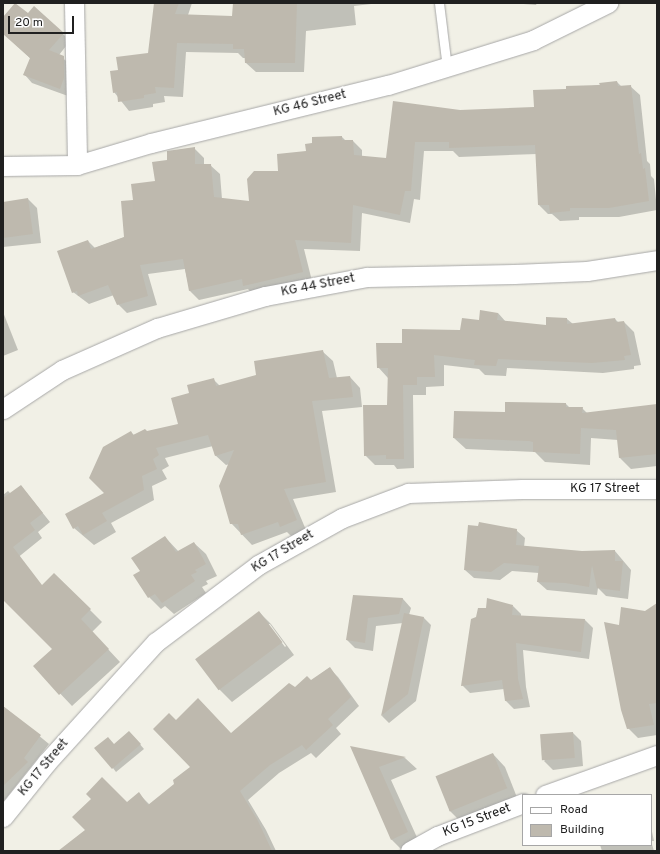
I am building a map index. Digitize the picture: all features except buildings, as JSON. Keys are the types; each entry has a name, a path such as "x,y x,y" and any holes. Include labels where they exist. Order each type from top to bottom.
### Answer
{"street":[{"path":"74,3 77,164"},
{"name":"KG 46 Street","path":"3,166 77,164 151,143 388,85 447,68 533,40 608,3"},
{"name":"KG 44 Street","path":"3,409 62,370 157,328 265,296 367,277 587,271 657,260"},
{"name":"KG 17 Street","path":"3,817 47,762 156,642 258,565 342,518 408,493 522,489 657,489"},
{"path":"548,794 657,755"},
{"name":"KG 15 Street","path":"410,851 437,836 522,803"}],"lane":[{"path":"439,3 447,68"}]}
